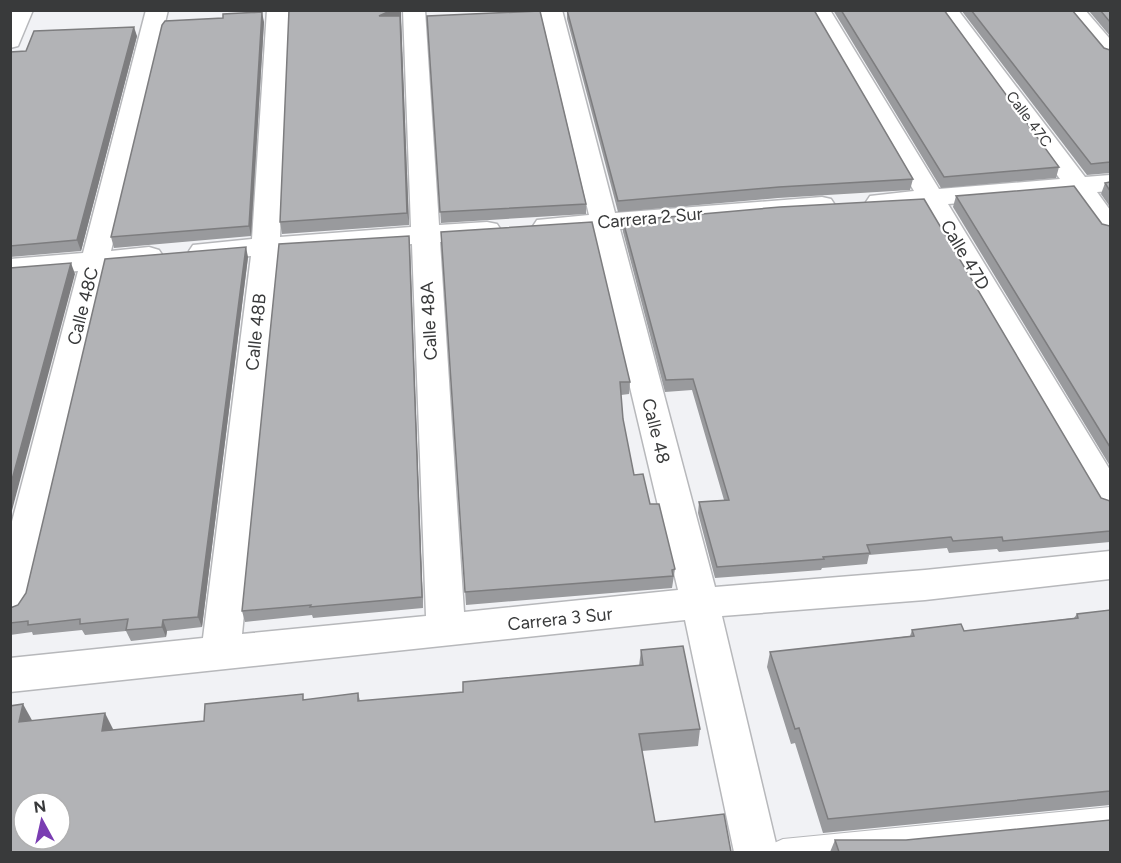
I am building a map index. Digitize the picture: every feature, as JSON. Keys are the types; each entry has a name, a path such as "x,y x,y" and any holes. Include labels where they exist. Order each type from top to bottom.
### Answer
{"street":[{"path":"10,41 22,10"},
{"name":"Calle 48C","path":"10,603 158,10"},
{"name":"Calle 48B","path":"220,653 266,245 278,10"},
{"name":"Calle 48A","path":"414,10 446,631"},
{"name":"Calle 48","path":"551,10 700,603 756,852"},
{"name":"Calle 47D","path":"819,10 1110,499"},
{"name":"Calle 47C","path":"947,10 1110,228"},
{"path":"1073,10 1110,52"},
{"name":"Carrera 2 Sur","path":"10,268 266,245 932,199 1110,183"},
{"name":"Carrera 3 Sur","path":"10,675 700,603 925,585 1110,565"}],"lane":[{"path":"783,852 1110,819"}],"building":[{"path":"289,10 392,10 379,16 400,16 407,213 280,222"},
{"path":"567,10 814,10 913,179 779,187 618,201"},
{"path":"841,10 944,10 1059,167 944,177"},
{"path":"971,10 1072,10 1104,48 1110,50 1110,162 1091,164"},
{"path":"1100,10 1110,10 1110,22"},
{"path":"540,11 586,204 440,212 427,16"},
{"path":"262,12 249,226 111,237 162,25 165,21 223,18 223,14"},
{"path":"134,27 77,240 10,246 10,52 26,51 34,31"},
{"path":"1074,186 1102,224 1110,226 1110,447 956,196"},
{"path":"924,199 1101,498 1110,501 1110,531 1003,541 1002,537 953,541 951,537 867,545 870,553 823,557 824,559 717,567 699,502 729,500 693,379 666,380 623,221 780,207"},
{"path":"592,222 630,382 620,382 623,419 634,475 643,474 650,504 659,504 675,569 672,570 673,576 465,592 441,232"},
{"path":"409,236 422,597 242,611 279,244"},
{"path":"246,247 198,617 163,620 162,627 126,630 128,619 80,624 80,619 28,625 28,621 10,623 10,608 18,605 26,593 105,259"},
{"path":"71,263 10,487 10,268"},
{"path":"1110,610 1110,791 828,819 799,728 795,729 770,652 914,636 912,630 961,624 964,631 1078,618 1077,614"},
{"path":"683,646 700,729 639,734 655,822 724,814 731,852 10,852 10,706 23,704 19,722 105,713 102,731 204,721 205,704 303,694 303,700 358,693 358,701 463,692 463,682 643,665 641,650"},
{"path":"1110,820 1110,852 839,852 835,840 906,840"}]}
